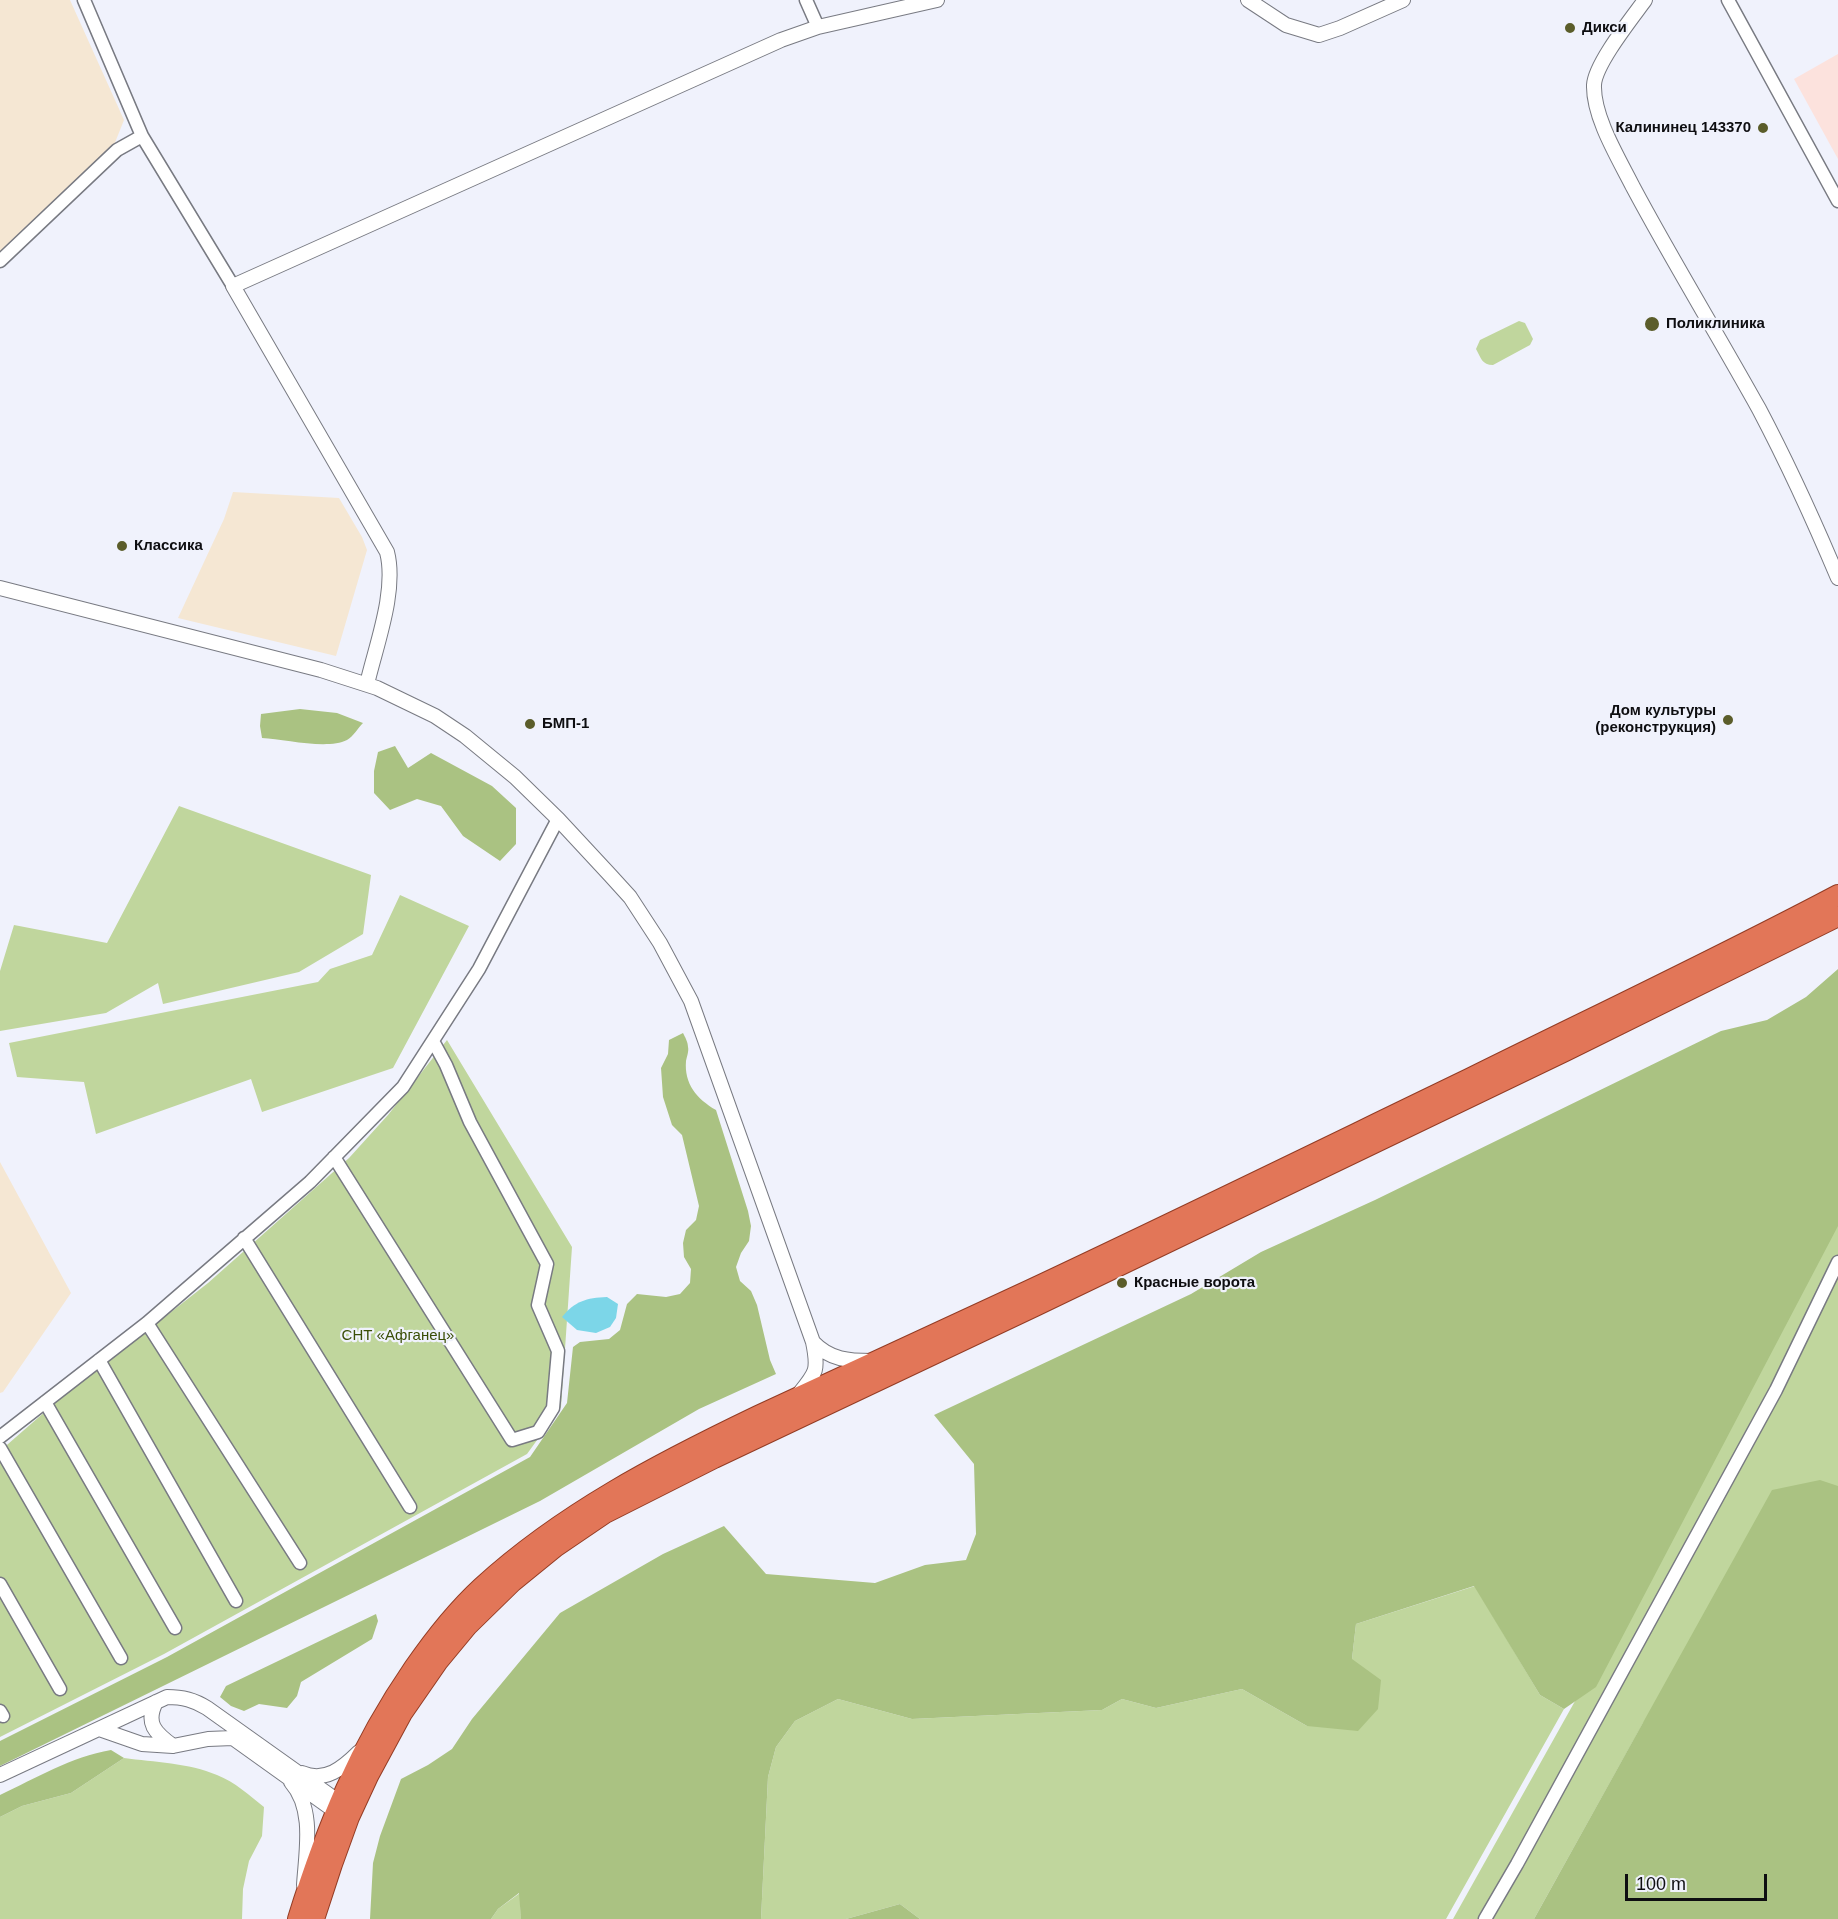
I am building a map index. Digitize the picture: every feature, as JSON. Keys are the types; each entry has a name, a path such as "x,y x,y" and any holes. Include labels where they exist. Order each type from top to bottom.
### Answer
{"highway":[{"path":"305,1915 317,1857 341,1810 366,1745 394,1698 446,1624 481,1588 581,1510 625,1483 794,1399 1028,1291 1361,1131 1830,899"},
{"path":"341,1810 368,1776 402,1713 438,1661 460,1635 512,1582 555,1547 605,1513 714,1458 1528,1069 1838,916"}],"street":[{"path":"84,0 142,136 384,543 390,565 390,589 367,684"},
{"path":"806,0 818,27"},
{"path":"233,286 781,40 818,27 937,0"},
{"path":"1248,0 1286,26 1319,35 1403,0"},
{"path":"1645,0 1596,75 1594,86 1603,125 1646,212 1760,412 1838,578"},
{"path":"1728,0 1838,201"},
{"path":"0,261 117,150 142,136"},
{"path":"0,588 177,632 367,684 435,716 465,736 515,777 558,819 630,897 660,943 699,1021 813,1342 817,1368 809,1382 794,1399"},
{"path":"0,1437 147,1323 310,1182 403,1087 479,969 558,819"},
{"path":"1830,899 1838,889"},
{"path":"334,1156 512,1440 538,1432 553,1408 558,1351 538,1305 547,1264 470,1122 446,1065 433,1041"},
{"path":"244,1238 410,1506"},
{"path":"1485,1919 1776,1390 1838,1262"},
{"path":"147,1323 300,1563"},
{"path":"813,1342 839,1359 877,1361"},
{"path":"99,1360 236,1601"},
{"path":"45,1402 175,1628"},
{"path":"0,1448 121,1658"},
{"path":"0,1584 60,1689"},
{"path":"0,1775 167,1697 180,1697 195,1701 341,1810"},
{"path":"156,1702 151,1711 151,1720 155,1730 173,1746"},
{"path":"99,1729 142,1744 173,1746 208,1739 233,1738 286,1770 319,1777 332,1774 346,1765 366,1745"},
{"path":"286,1770 304,1806 307,1836 305,1915"}],"shaded area":[{"path":"0,0 70,0 124,120 114,145 0,252"},
{"path":"1838,54 1838,159 1794,79"},
{"path":"233,492 339,498 367,550 336,656 178,618 224,519"},
{"path":"0,1162 71,1293 3,1392 0,1393"}],"green space":[{"path":"1519,321 1525,323 1533,339 1530,345 1493,365 1484,362 1476,349 1480,340"},
{"path":"300,709 337,713 363,723 349,739 339,743 317,744 262,738 261,714"},
{"path":"395,746 408,768 431,753 492,786 516,808 516,844 500,861 463,836 441,806 417,799 390,810 374,793 374,771 378,752"},
{"path":"179,806 371,875 363,934 299,972 163,1004 158,983 106,1013 0,1031 0,971 14,925 107,943"},
{"path":"400,895 469,926 393,1068 262,1112 251,1079 96,1134 84,1082 17,1077 9,1043 318,982 330,969 372,955"},
{"path":"1838,969 1838,1226 1596,1687 1564,1709 1540,1695 1474,1586 1356,1624 1352,1659 1381,1680 1378,1709 1358,1731 1307,1726 1242,1689 1156,1708 1122,1699 1102,1710 912,1719 838,1699 795,1721 776,1747 768,1777 761,1919 521,1919 519,1893 498,1909 491,1919 370,1919 373,1863 380,1836 401,1779 452,1749 472,1719 560,1613 663,1554 724,1526 766,1574 875,1583 925,1565 966,1560 976,1534 974,1464 934,1415 1191,1294 1261,1252 1375,1200 1721,1031 1767,1020 1806,997"},
{"path":"683,1033 688,1045 687,1077 698,1096 716,1110 748,1211 751,1226 749,1241 736,1267 740,1281 751,1291 757,1305 770,1360 776,1374 699,1409 540,1501 0,1766 0,1741 167,1657 530,1457 567,1403 573,1347 580,1342 609,1339 620,1330 627,1304 637,1294 666,1297 680,1294 690,1283 691,1269 684,1257 683,1243 686,1230 696,1220 699,1206 682,1135 672,1125 663,1097 661,1068 668,1054 669,1040"},
{"name":"СНТ «Афганец»","path":"447,1040 572,1247 561,1407 527,1454 164,1654 0,1737 0,1451 55,1403 208,1283 349,1158 388,1115"},
{"path":"1838,1212 1838,1504 1643,1723 1534,1919 1453,1919 1612,1635"},
{"path":"1820,1480 1838,1486 1838,1919 1534,1919 1772,1490"},
{"path":"1475,1586 1540,1695 1564,1709 1446,1919 920,1919 900,1904 846,1919 761,1919 768,1777 776,1747 795,1721 838,1699 912,1719 1102,1710 1122,1699 1156,1708 1242,1689 1307,1726 1352,1659 1356,1624"},
{"path":"376,1614 378,1621 372,1639 301,1682 297,1696 287,1708 259,1704 244,1711 231,1706 220,1697 226,1686"},
{"path":"111,1750 124,1758 71,1793 22,1806 0,1817 0,1795 68,1763"},
{"path":"124,1758 206,1771 230,1781 264,1807 262,1836 249,1861 243,1889 242,1919 0,1919 0,1817 22,1806 71,1793"},
{"path":"520,1893 521,1919 491,1919 498,1909"},
{"path":"900,1904 920,1919 846,1919"}],"water":[{"path":"607,1297 618,1304 616,1318 610,1327 596,1333 577,1330 562,1317 582,1301"}],"place":[{"name":"Дикси","path":"1570,28"},
{"name":"Калининец 143370","path":"1763,128"},
{"name":"Поликлиника","path":"1652,324"},
{"name":"Классика","path":"122,546"},
{"name":"Дом культуры (реконструкция)","path":"1728,720"},
{"name":"БМП-1","path":"530,724"},
{"name":"Красные ворота","path":"1122,1283"}]}
